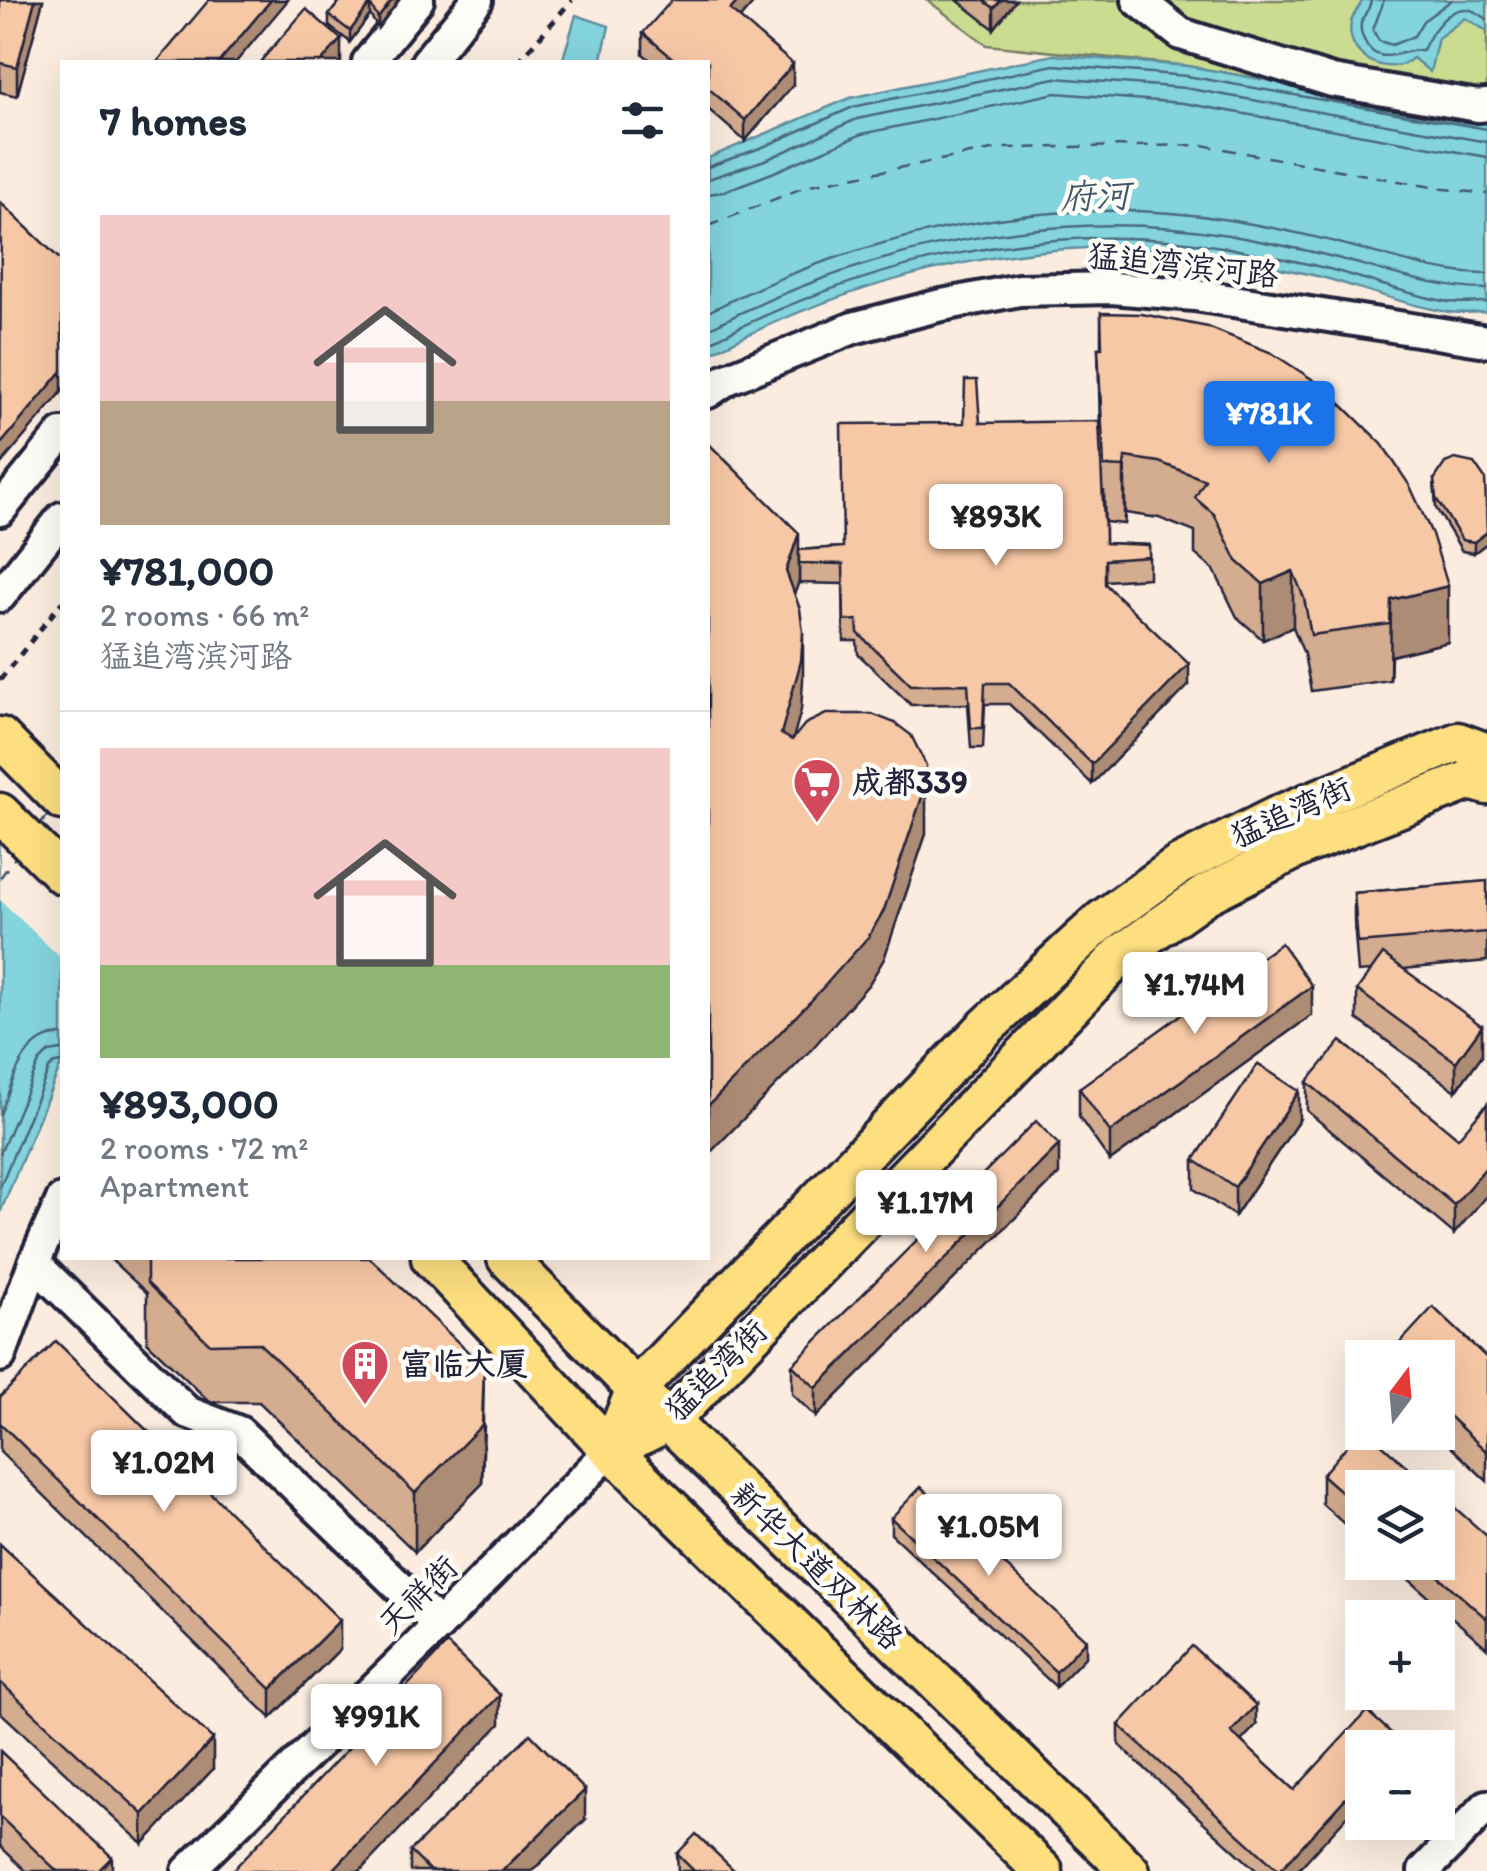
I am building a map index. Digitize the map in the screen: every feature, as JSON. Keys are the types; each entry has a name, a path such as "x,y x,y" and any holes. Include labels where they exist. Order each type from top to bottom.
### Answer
{"main road":[{"path":"8,744 60,798"},
{"name":"猛追湾街","path":"611,1450 636,1389 986,1026 1102,920 1178,865 1281,814 1479,761"},
{"name":"猛追湾街","path":"611,1450 669,1422 1123,953 1205,895 1479,761"},
{"path":"0,813 60,872"},
{"name":"新华大道双林路","path":"433,1260 611,1450 1043,1871"},
{"name":"新华大道双林路","path":"509,1260 669,1422 1130,1871"}],"street":[{"path":"370,60 418,0"},
{"path":"429,60 477,0"},
{"path":"1138,0 1182,34 1332,82 1487,105"},
{"name":"猛追湾滨河路","path":"710,391 744,372 853,328 1020,290 1112,288 1195,295 1487,341"},
{"path":"0,510 60,436"},
{"path":"0,596 60,521"},
{"path":"0,1356 60,1204"},
{"path":"34,1263 186,1412 240,1432 439,1625"},
{"name":"天祥街","path":"188,1871 611,1450"},
{"path":"1424,1871 1487,1806"}],"path":[{"path":"520,60 572,0"},
{"path":"0,680 60,605"}],"green space":[{"path":"927,0 1487,0 1487,120 1188,66 987,45"}],"water":[{"path":"1363,0 1487,0 1487,31 1465,18 1438,38 1430,72 1413,58 1403,64 1381,65 1370,61 1354,45 1352,19"},
{"path":"576,15 609,26 601,60 563,60"},
{"name":"府河","path":"1053,55 1188,66 1487,120 1487,312 1434,309 1325,278 1228,258 1162,249 1095,248 1027,253 895,280 830,301 710,353 710,157 850,98"},
{"path":"60,726 60,1067 0,1213 0,800"}],"pier":[{"path":"60,720 60,957 0,900 0,793"}],"building":[{"path":"0,0 35,0 17,67 0,63"},
{"path":"209,0 271,0 221,60 159,60"},
{"path":"341,0 392,0 378,18 370,4 350,31 329,15"},
{"path":"672,0 739,0 730,10 793,64 745,120 710,90 710,60 675,60 643,33"},
{"path":"983,0 1001,0 994,8"},
{"path":"306,9 341,39 323,60 262,60"},
{"path":"1,203 60,259 60,373 0,445"},
{"path":"1101,313 1142,314 1208,327 1272,353 1324,387 1382,444 1410,486 1432,534 1448,586 1391,600 1390,624 1311,635 1304,598 1293,571 1263,584 1237,561 1214,514 1195,498 1205,480 1159,462 1125,457 1124,467 1104,466 1098,348 1102,348"},
{"path":"965,380 977,380 980,423 1099,421 1105,543 1149,545 1149,557 1105,560 1105,584 1189,664 1092,764 1009,683 985,683 983,728 971,728 968,684 911,685 858,633 857,620 844,621 843,564 799,563 799,550 843,547 841,424 964,423"},
{"name":"成都339","path":"710,445 799,533 786,571 800,609 801,661 781,734 792,740 805,724 826,714 872,714 911,735 926,765 926,785 884,910 869,936 710,1104"},
{"path":"1455,459 1474,463 1485,479 1487,532 1474,542 1462,540 1436,498 1434,480 1445,463"},
{"path":"1487,881 1487,932 1358,943 1354,893"},
{"path":"1281,943 1312,986 1110,1132 1079,1088"},
{"path":"1383,954 1482,1026 1456,1062 1357,990"},
{"path":"1341,1041 1458,1138 1487,1104 1487,1166 1454,1205 1307,1082"},
{"path":"1258,1064 1299,1091 1235,1187 1194,1160"},
{"path":"1036,1121 1059,1145 816,1388 792,1365"},
{"name":"富临大厦","path":"147,1260 372,1260 484,1367 482,1425 415,1493 259,1343 210,1344 147,1283"},
{"path":"1433,1307 1487,1358 1487,1452 1455,1422 1455,1340 1403,1340"},
{"path":"56,1341 340,1620 271,1689 0,1423 0,1397"},
{"path":"1345,1448 1388,1450 1411,1470 1345,1470 1345,1495 1322,1475"},
{"path":"921,1487 1086,1640 1056,1672 891,1518"},
{"path":"1455,1508 1487,1536 1487,1619 1443,1580 1455,1580"},
{"path":"0,1544 213,1739 143,1814 0,1682"},
{"path":"447,1644 500,1695 332,1871 232,1871"},
{"path":"1192,1646 1256,1705 1231,1732 1294,1790 1345,1735 1345,1799 1279,1871 1119,1725"},
{"path":"1367,1711 1388,1730 1349,1730"},
{"path":"530,1734 585,1790 502,1871 430,1871 410,1851"},
{"path":"0,1751 112,1857 98,1871 57,1871 0,1817"},
{"path":"696,1834 735,1871 694,1871 677,1854"}],"ferry route":[{"path":"710,225 810,185 1002,148 1202,145 1487,194"},
{"path":"40,825 51,811"},
{"path":"0,878 17,855"}],"place":[{"name":"成都339","path":"817,824"},
{"name":"富临大厦","path":"365,1406"}]}
